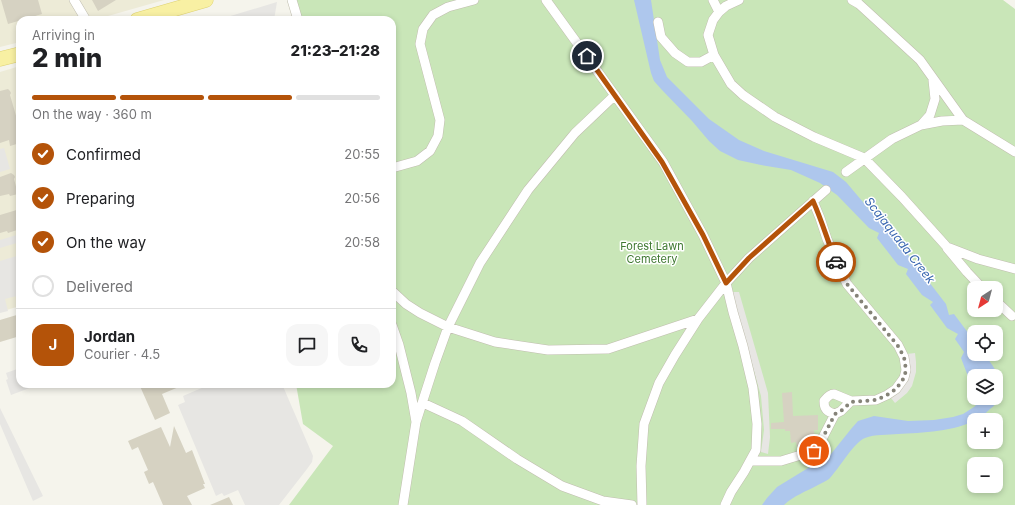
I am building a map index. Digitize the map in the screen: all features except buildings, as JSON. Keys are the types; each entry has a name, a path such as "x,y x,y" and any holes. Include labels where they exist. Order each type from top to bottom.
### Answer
{"main road":[{"path":"151,16 206,0"},
{"path":"0,59 16,55"}],"street":[{"path":"74,0 84,16"},
{"path":"292,0 297,16"},
{"path":"396,167 417,161 430,152 438,136 440,120 420,44 422,29 433,15 448,6 474,0"},
{"path":"546,0 662,162 703,235 726,283 753,388 757,424 756,450 725,505"},
{"path":"712,0 719,12"},
{"path":"738,0 726,6 719,12 713,20 708,35 714,55 731,84 743,95 775,117 807,134 864,158 902,197 975,281"},
{"path":"852,0 859,4 920,60 963,120 1015,152"},
{"path":"658,22 661,37 675,54 688,62 701,62 714,55"},
{"path":"921,125 930,115 935,99 933,79"},
{"path":"403,505 416,422 448,327 480,263 528,190 575,133 615,95"},
{"path":"846,172 892,139 921,125 942,121 963,120"},
{"path":"642,505 641,466 644,424 659,383 675,355 698,319 726,283 749,258 826,190"},
{"path":"813,201 827,239 847,284 898,346 904,357 906,370 904,378 896,389 876,400 851,402 834,394 830,394 824,400 824,405 828,412 835,414"},
{"path":"946,247 978,259 1015,269"},
{"path":"396,295 406,304 420,313 448,327 495,342 548,350 608,349 698,319"},
{"path":"1003,308 1012,316"},
{"path":"396,339 411,393 416,422"},
{"path":"750,461 781,460 814,451 835,414 851,402"},
{"path":"423,403 462,421 517,459 562,486 603,501 632,505"}],"shaded area":[{"path":"0,0 164,0 108,16 16,16 16,43 0,47"},
{"path":"277,2 275,16 231,16"},
{"path":"16,67 16,307 0,312 0,72"},
{"path":"4,148 10,169 0,172 0,149"},
{"path":"16,235 16,243 0,248 0,240"},
{"path":"16,256 16,296 5,299 8,311 0,313 0,261"},
{"path":"732,292 739,292 768,393 770,437 768,454 761,452 764,430 761,396"},
{"path":"915,353 916,372 912,386 907,393 895,403 891,398 900,391 908,373 910,364 907,354"},
{"path":"16,369 16,388 29,388 11,395 6,380 8,379 6,373"},
{"path":"202,388 284,388 313,456 312,462 279,505 245,505 238,490 224,496 222,493 216,496 178,405 185,402 183,396"},
{"path":"0,408 43,496 33,501 0,424"}],"green space":[{"name":"Forest Lawn Cemetery","path":"290,0 1003,0 1015,9 1015,505 289,505 333,446 303,424 297,388 396,388 396,16 294,16"}],"water":[{"path":"634,0 651,0 660,60 667,77 709,119 739,140 764,151 833,172 846,182 895,240 898,249 902,247 923,273 925,282 929,282 946,304 949,315 954,314 967,331 967,361 989,361 995,369 967,369 967,374 961,358 964,352 955,339 958,334 947,328 930,305 933,302 922,295 906,274 908,269 898,265 877,238 879,233 869,228 837,195 820,183 791,170 738,160 720,151 654,81"},
{"path":"976,405 994,405 986,413 967,413 967,424 959,427 928,432 877,435 865,438 851,450 829,479 796,496 784,505 762,505 777,487 831,454 858,421 874,416 908,421 934,420 963,414"}],"way so far":[{"path":"814,451 835,414 851,402 876,400 887,395 896,389 904,378 906,370 904,357 898,346 847,284 836,262"}],"route":[{"path":"587,56 662,162 703,235 726,283 749,258 813,201 836,262"}],"water label":[{"name":"Scajaquada Creek","path":"900,240"}]}
